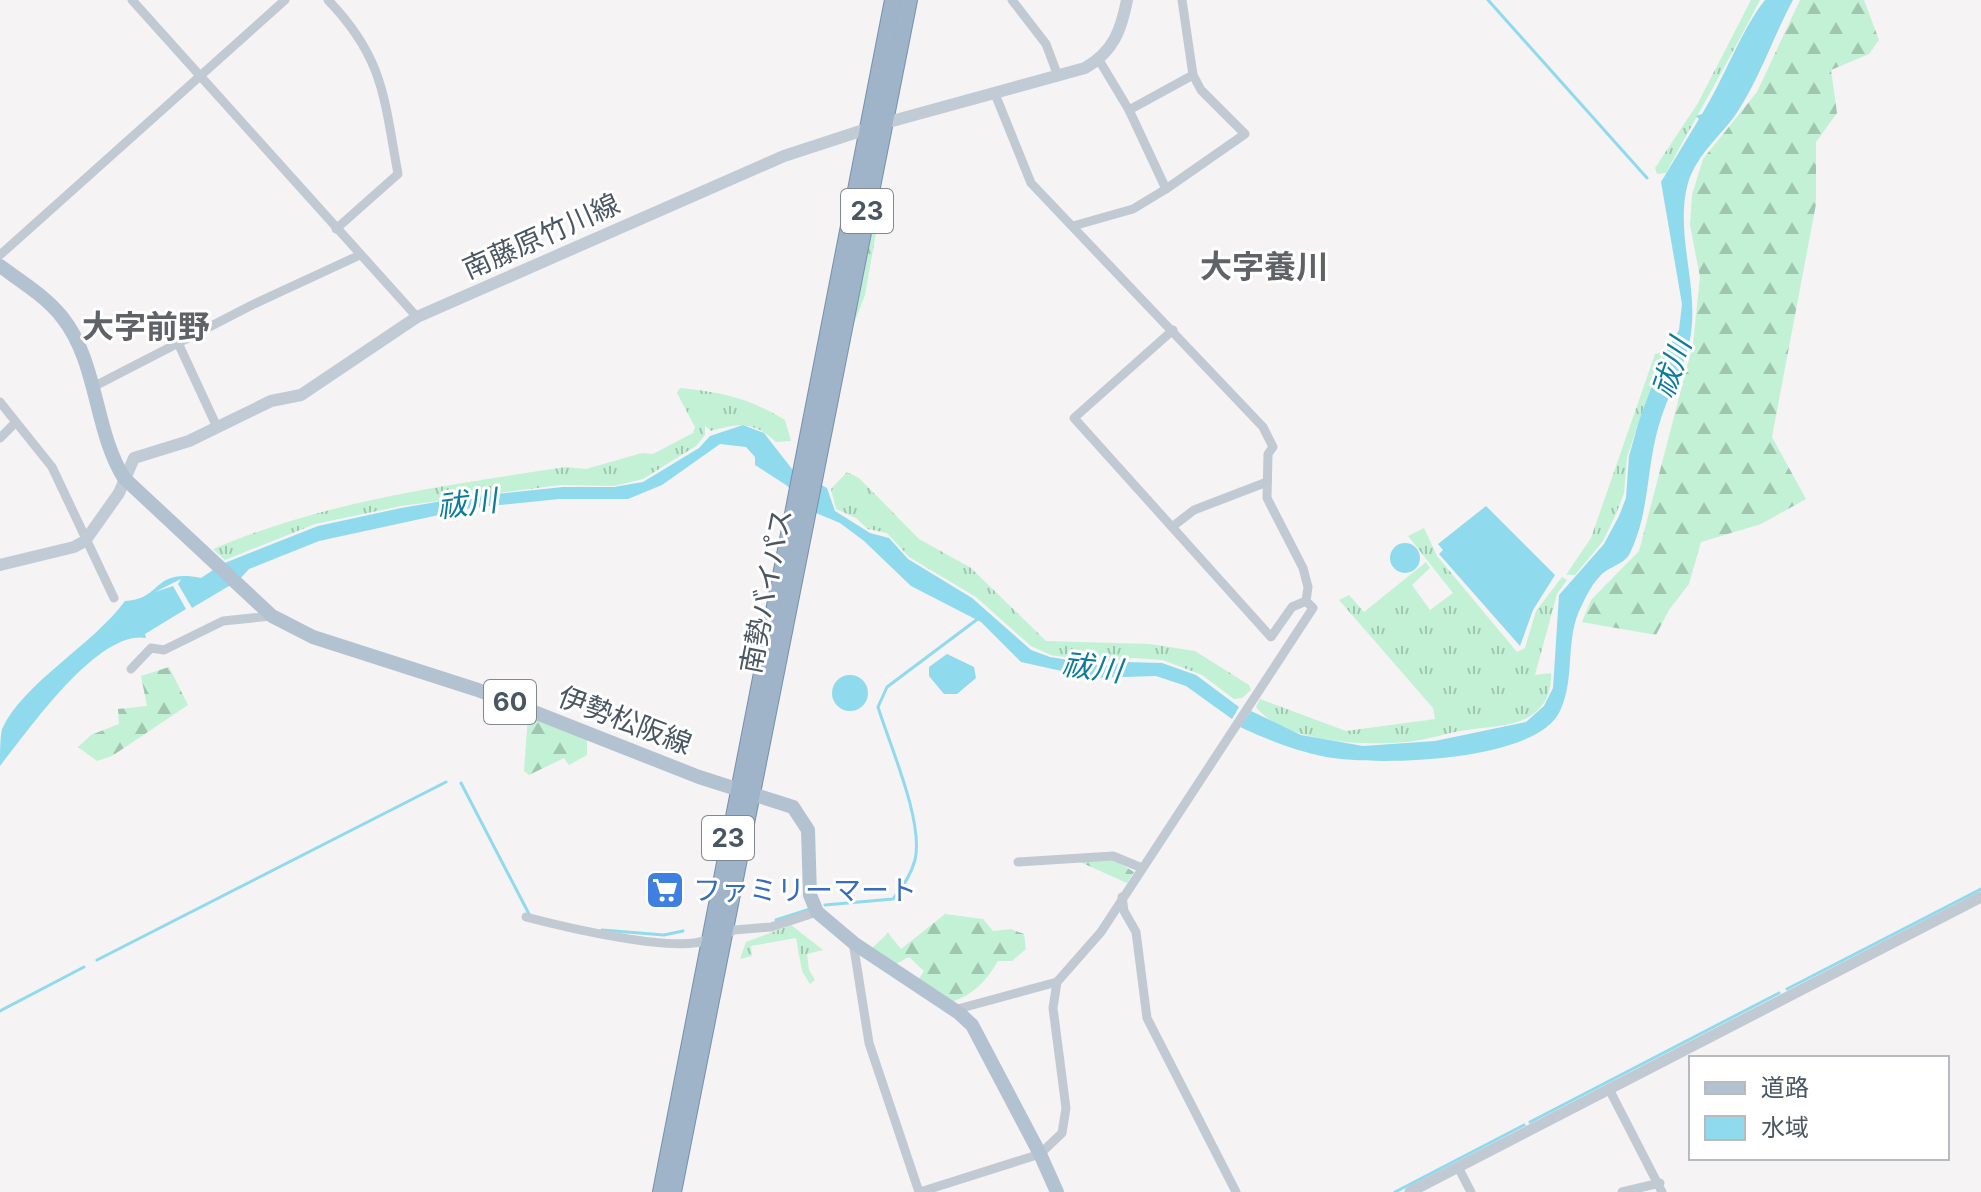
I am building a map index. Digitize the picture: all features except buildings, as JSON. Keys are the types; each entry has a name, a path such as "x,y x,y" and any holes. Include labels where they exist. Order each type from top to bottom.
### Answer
{"highway":[{"name":"南勢バイパス","path":"673,1192 754,794 788,574 893,0"},
{"name":"南勢バイパス","path":"818,420 885,123 909,0"},
{"name":"南勢バイパス","path":"661,1192 737,790 788,574"}],"main road":[{"path":"1099,60 1121,29 1127,0"},
{"name":"南藤原竹川線","path":"85,541 119,493 134,458 189,441 271,401 292,398 316,387 417,317 784,156 885,123 1058,76 1099,60"},
{"name":"伊勢松阪線","path":"0,266 38,294 62,317 76,342 114,461 124,478 207,559 272,616 313,637 478,690 737,790 793,807 805,822 809,843 810,895 817,912"},
{"path":"0,565 74,547 85,541"},
{"path":"817,912 853,942 972,1025 1057,1192"}],"street":[{"path":"132,0 417,317"},
{"path":"0,255 285,0"},
{"path":"328,0 351,23 372,55 398,174 336,229"},
{"path":"1012,0 1046,44 1058,76"},
{"path":"1073,226 1133,209 1245,134 1201,90 1193,75 1182,0"},
{"path":"1099,60 1129,110 1166,189"},
{"path":"1129,110 1193,75"},
{"path":"995,94 1025,174 1263,427 1273,447 1268,454 1267,498 1303,568 1308,587 1306,601"},
{"path":"91,388 252,305 360,255"},
{"path":"1173,330 1074,418 1271,637 1292,607 1306,601"},
{"path":"179,345 217,427"},
{"path":"0,402 52,467 114,598"},
{"path":"0,438 15,423"},
{"path":"1172,527 1194,510 1267,482"},
{"path":"853,942 869,1043 920,1192 1040,1154 1062,1133 1066,1108 1053,1008 1057,982 1101,932 1313,608 1306,601"},
{"path":"131,669 151,648 164,650 223,621 272,616"},
{"path":"1018,862 1113,856 1142,868"},
{"path":"1122,897 1124,911 1136,932 1147,1018 1236,1192"},
{"path":"1410,1192 1981,897"},
{"path":"727,934 734,930 771,927 817,912"},
{"path":"526,917 611,936 692,943 708,939"},
{"path":"954,1010 1057,982"},
{"path":"1609,1089 1661,1188 1622,1192"},
{"path":"1458,1167 1471,1192"}],"green space":[{"path":"1751,0 1760,0 1666,173 1657,174 1655,168 1698,103"},
{"path":"1800,0 1864,0 1879,40 1869,54 1831,70 1837,113 1816,142 1816,204 1772,437 1806,499 1761,524 1701,542 1689,584 1669,610 1656,635 1582,622 1591,600 1639,551 1693,344 1700,277 1690,225 1692,195 1703,159 1757,92"},
{"path":"876,212 879,216 865,295 850,334"},
{"path":"1663,352 1627,457 1624,493 1616,514 1603,541 1575,575 1566,575 1591,538 1655,354"},
{"path":"680,388 722,394 759,406 785,420 791,441 776,442 753,427 730,426 711,431 705,425 705,435 696,446 643,479 614,486 560,485 401,506 315,524 225,560 213,549 299,518 387,497 566,467 586,469 642,453 653,454 693,433 695,427 677,393"},
{"path":"847,472 859,478 919,539 971,568 1046,641 1150,644 1195,651 1249,685 1251,690 1242,698 1234,699 1202,675 1163,660 1133,658 1106,663 1051,655 1031,646 976,597 909,557 887,533 868,529 856,518 836,509 831,489"},
{"path":"1424,528 1437,556 1517,652 1525,648 1536,611 1562,577 1567,580 1557,594 1535,675 1551,673 1549,693 1543,704 1527,718 1513,723 1390,743 1326,740 1286,728 1269,719 1256,707 1260,699 1346,731 1435,719 1433,708 1339,600 1349,595 1364,612 1426,562 1430,568 1412,585 1430,610 1453,593 1408,536"},
{"path":"169,667 188,705 112,756 97,761 78,747 91,735 119,724 118,709 147,706 141,676"},
{"path":"528,715 587,738 587,755 569,765 564,758 529,775 524,771"},
{"path":"1114,860 1134,872 1127,883 1080,862"},
{"path":"945,914 983,919 993,931 1011,929 1024,934 1026,949 1012,961 998,961 978,987 949,1003 916,983 924,971 909,957 894,965 870,950 888,933 901,949"},
{"path":"791,925 823,950 807,954 809,970 815,980 810,984 802,971 796,938 751,946 752,956 740,959 746,942"}],"water":[{"name":"祓川","path":"1765,0 1793,0 1745,100 1703,154 1688,183 1684,221 1692,300 1690,339 1659,425 1645,506 1636,537 1628,556 1595,582 1577,618 1571,644 1568,685 1560,711 1545,728 1520,741 1488,751 1415,760 1326,757 1282,745 1240,727 1251,711 1301,735 1363,746 1435,741 1526,722 1544,706 1553,688 1559,595 1604,544 1619,516 1626,498 1629,456 1639,421 1661,360 1679,330 1682,304 1661,182"},
{"name":"祓川","path":"743,425 764,433 792,469 827,488 835,511 870,533 889,538 908,559 972,598 1031,650 1050,657 1105,666 1125,662 1162,663 1196,675 1239,707 1232,719 1186,686 1156,676 1093,678 1021,662 981,622 911,586 864,541 840,523 816,513 786,485 755,465 755,457 746,447 720,444 662,485 628,499 559,499 471,508 319,541 249,569 239,580 192,608 178,584 181,579 155,592 173,586 186,609 145,634 146,638 127,639 86,665 46,708 0,766 2,729 26,696 96,633 125,601 146,596 165,581 185,576 201,578 222,564 318,526 401,508 466,497 563,487 614,487 643,482 699,448 710,436"},
{"path":"1486,506 1555,575 1533,610 1520,646 1439,554 1443,550 1438,544"},
{"path":"1405,543 1416,547 1420,558 1416,569 1405,573 1394,569 1390,558 1394,547"},
{"path":"947,654 974,667 976,678 957,694 944,694 929,676 929,667"},
{"path":"850,675 863,680 868,693 863,706 850,711 837,706 832,693 837,680"}],"waterway":[{"path":"1488,0 1647,178"},
{"path":"825,905 893,899 909,876 915,860 915,826 878,707 887,687 979,618"},
{"path":"97,960 446,782"},
{"path":"461,783 529,914"},
{"path":"1787,989 1981,889"},
{"path":"776,920 810,909"},
{"path":"602,930 664,935 683,931"},
{"path":"0,1011 84,967"},
{"path":"1530,1122 1779,993"},
{"path":"1395,1192 1524,1125"}],"place":[{"name":"ファミリーマート","path":"665,890"}],"district":[{"name":"大字養川","path":"1264,267"},
{"name":"大字前野","path":"146,327"}]}
